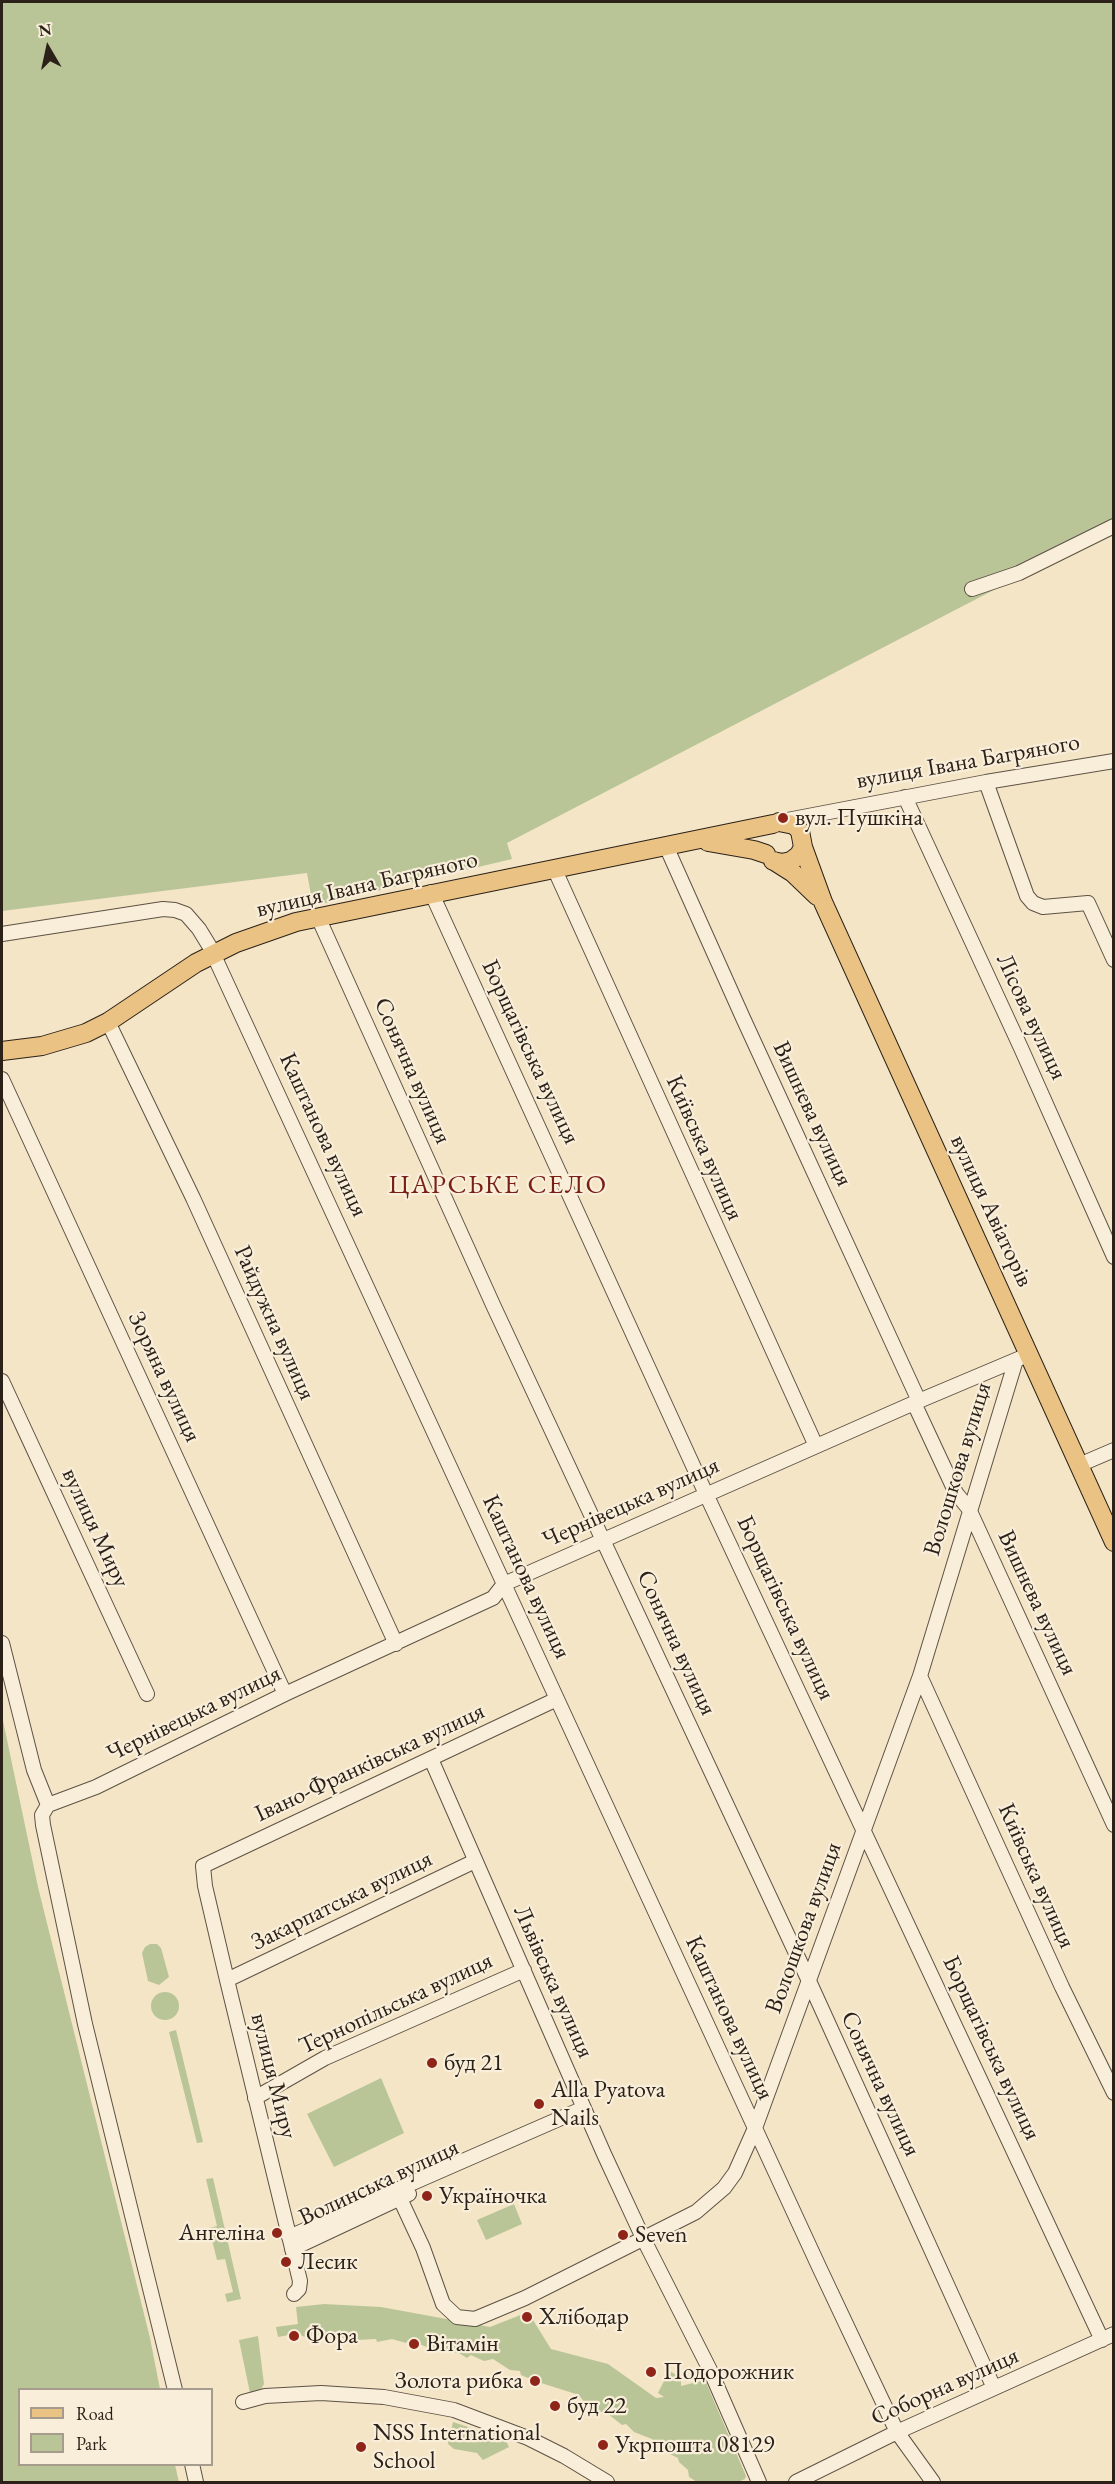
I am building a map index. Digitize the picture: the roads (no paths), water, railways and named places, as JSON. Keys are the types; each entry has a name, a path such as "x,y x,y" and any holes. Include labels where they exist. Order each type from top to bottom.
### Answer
{"main road":[{"name":"вулиця Івана Багряного","path":"2,1051 64,1041 108,1022 196,963 266,931 431,892 776,823"},
{"path":"776,823 794,825 803,843 799,855 791,861 782,863 770,857 762,846 762,837 766,829 776,823"},
{"name":"вулиця Івана Багряного","path":"697,840 754,850 770,857"},
{"name":"вулиця Авіаторів","path":"803,843 823,902 1023,1357 1079,1465 1113,1542"},
{"name":"вулиця Авіаторів","path":"770,857 793,873 823,902"}],"street":[{"path":"972,589 1019,573 1113,526"},
{"name":"вулиця Івана Багряного","path":"776,823 986,782 1113,761"},
{"path":"986,782 1027,896 1033,903 1042,907 1088,903 1113,960"},
{"name":"Лісова вулиця","path":"905,797 1021,1048 1113,1257"},
{"name":"вулиця Івана Багряного","path":"803,843 808,828 832,811"},
{"name":"Вишнева вулиця","path":"666,846 956,1493 969,1509 1113,1825"},
{"name":"Київська вулиця","path":"554,868 816,1446"},
{"name":"Борщагівська вулиця","path":"431,892 706,1494 864,1831 1108,2337"},
{"name":"Каштанова вулиця","path":"2,934 163,909 186,914 199,929 214,954 897,2432 933,2482"},
{"name":"Сонячна вулиця","path":"318,917 494,1306 808,1981 994,2388"},
{"name":"Райдужна вулиця","path":"108,1022 193,1198 396,1644"},
{"name":"Зоряна вулиця","path":"2,1079 285,1694"},
{"name":"Чернівецька вулиця","path":"48,1805 96,1787 285,1694 493,1598 504,1584 1023,1357"},
{"name":"Волошкова вулиця","path":"398,2194 423,2248 443,2304 457,2317 475,2319 525,2298 696,2211 716,2195 735,2172 755,2128 920,1676 969,1509 1023,1357"},
{"name":"вулиця Миру","path":"2,1381 147,1694"},
{"path":"1079,1465 1113,1450"},
{"path":"2,1642 34,1770 48,1805 42,1815 43,1825 85,2024 175,2388"},
{"name":"Київська вулиця","path":"920,1676 1113,2093"},
{"name":"Івано-Франківська вулиця","path":"203,1866 557,1699"},
{"name":"Львівська вулиця","path":"431,1760 643,2238 710,2370 759,2482"},
{"name":"Закарпатська вулиця","path":"227,1980 475,1861"},
{"name":"вулиця Миру","path":"203,1866 205,1886 300,2281 299,2289 294,2294"},
{"name":"Тернопільська вулиця","path":"255,2098 325,2058 524,1970"},
{"name":"Волинська вулиця","path":"291,2243 398,2194 477,2164 481,2153 584,2108"},
{"name":"Соборна вулиця","path":"796,2482 897,2432 1108,2337"},
{"path":"243,2402 266,2396 321,2393 384,2397 454,2410 528,2438 607,2482"},
{"path":"192,2466 196,2482"}],"place":[{"name":"вул. Пушкіна","path":"783,818"},
{"name":"буд 21","path":"432,2063"},
{"name":"Alla Pyatova Nails","path":"539,2104"},
{"name":"Україночка","path":"427,2196"},
{"name":"Ангеліна","path":"277,2233"},
{"name":"Seven","path":"623,2235"},
{"name":"Лесик","path":"286,2262"},
{"name":"Хлібодар","path":"527,2317"},
{"name":"Фора","path":"294,2336"},
{"name":"Вітамін","path":"414,2344"},
{"name":"Подорожник","path":"651,2372"},
{"name":"Золота рибка","path":"535,2381"},
{"name":"буд 22","path":"555,2406"},
{"name":"Укрпошта 08129","path":"603,2445"},
{"name":"NSS International School","path":"361,2447"}],"district":[{"name":"ЦАРСЬКЕ СЕЛО","path":"498,1186"}]}
